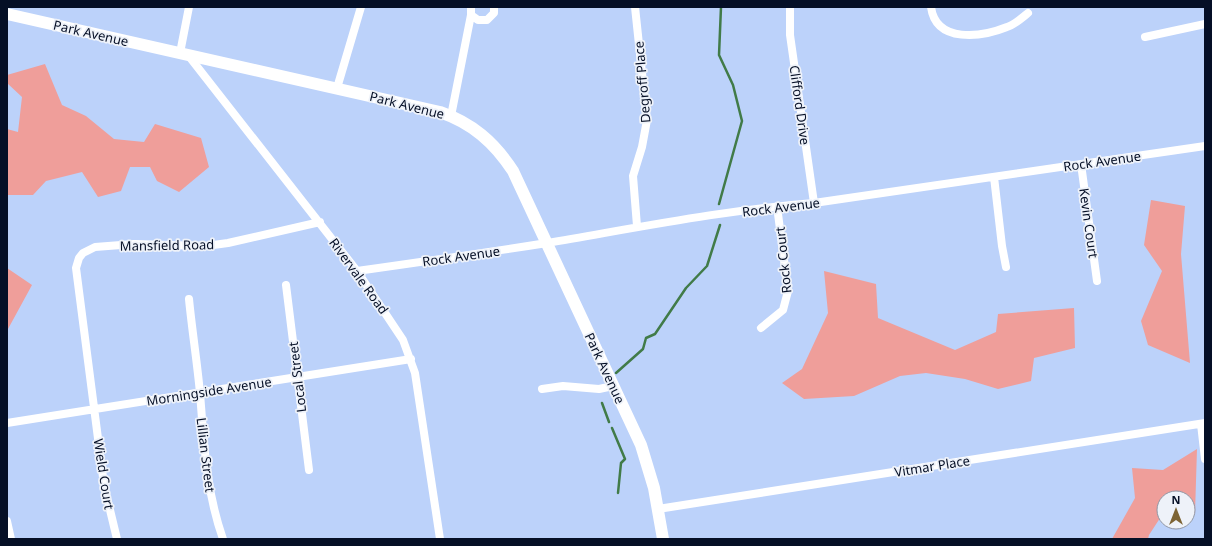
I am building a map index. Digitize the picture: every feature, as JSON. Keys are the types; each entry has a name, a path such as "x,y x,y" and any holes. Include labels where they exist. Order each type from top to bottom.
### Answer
{"street":[{"path":"184,54 189,7"},
{"path":"337,88 360,7"},
{"path":"471,11 478,20 487,20 494,13 494,7"},
{"name":"Degroff Place","path":"635,7 647,120 642,147 632,176 637,226"},
{"name":"Clifford Drive","path":"790,7 790,34 814,203"},
{"path":"931,7 935,19 941,26 954,34 963,36 1008,27 1028,13"},
{"path":"451,116 471,11"},
{"name":"Park Avenue","path":"7,14 337,88 451,116 481,133 503,156 513,171 641,445 649,468 663,539"},
{"path":"1145,37 1205,24"},
{"name":"Rivervale Road","path":"184,54 358,271 403,340 415,373 440,539"},
{"name":"Rock Avenue","path":"358,271 547,243 637,226 777,206 814,203 1205,146"},
{"name":"Kevin Court","path":"1081,164 1097,281"},
{"path":"994,177 1006,267"},
{"name":"Rock Court","path":"761,328 782,310 788,291 777,206"},
{"name":"Mansfield Road","path":"83,321 76,268 79,258 89,248 134,244 206,246 228,243 320,222"},
{"name":"Local Street","path":"286,285 309,470"},
{"name":"Lillian Street","path":"188,299 200,392 205,462 209,486 223,539"},
{"name":"Wield Court","path":"83,321 104,485 117,539"},
{"name":"Morningside Avenue","path":"7,423 411,359"},
{"path":"542,389 564,386 598,389 613,386"},
{"path":"1203,424 1205,459"},
{"name":"Vitmar Place","path":"658,509 1203,424"},
{"path":"7,522 11,539"}],"shaded area":[{"path":"45,64 62,105 86,116 114,139 144,142 155,124 201,138 209,167 179,192 157,181 150,167 130,167 121,191 98,197 82,172 46,181 33,195 7,195 7,129 18,132 22,97 7,83 7,75"},
{"path":"1151,200 1185,206 1181,254 1190,363 1148,345 1141,321 1162,271 1144,245"},
{"path":"7,268 32,285 8,329 7,329"},
{"path":"824,271 876,284 878,318 955,350 996,332 998,314 1074,308 1075,348 1034,358 1031,381 998,389 965,379 926,373 900,376 854,396 804,399 782,383 802,369 828,313"},
{"path":"1197,449 1196,490 1156,490 1156,524 1148,539 1112,539 1135,498 1132,468 1163,470"}],"waterway":[{"path":"719,204 742,121 733,85 719,55 721,7"},
{"path":"616,373 643,349 646,338 655,334 686,288 707,266 720,225"},
{"path":"602,403 609,422"},
{"path":"612,428 625,459 621,463 618,493"}]}
